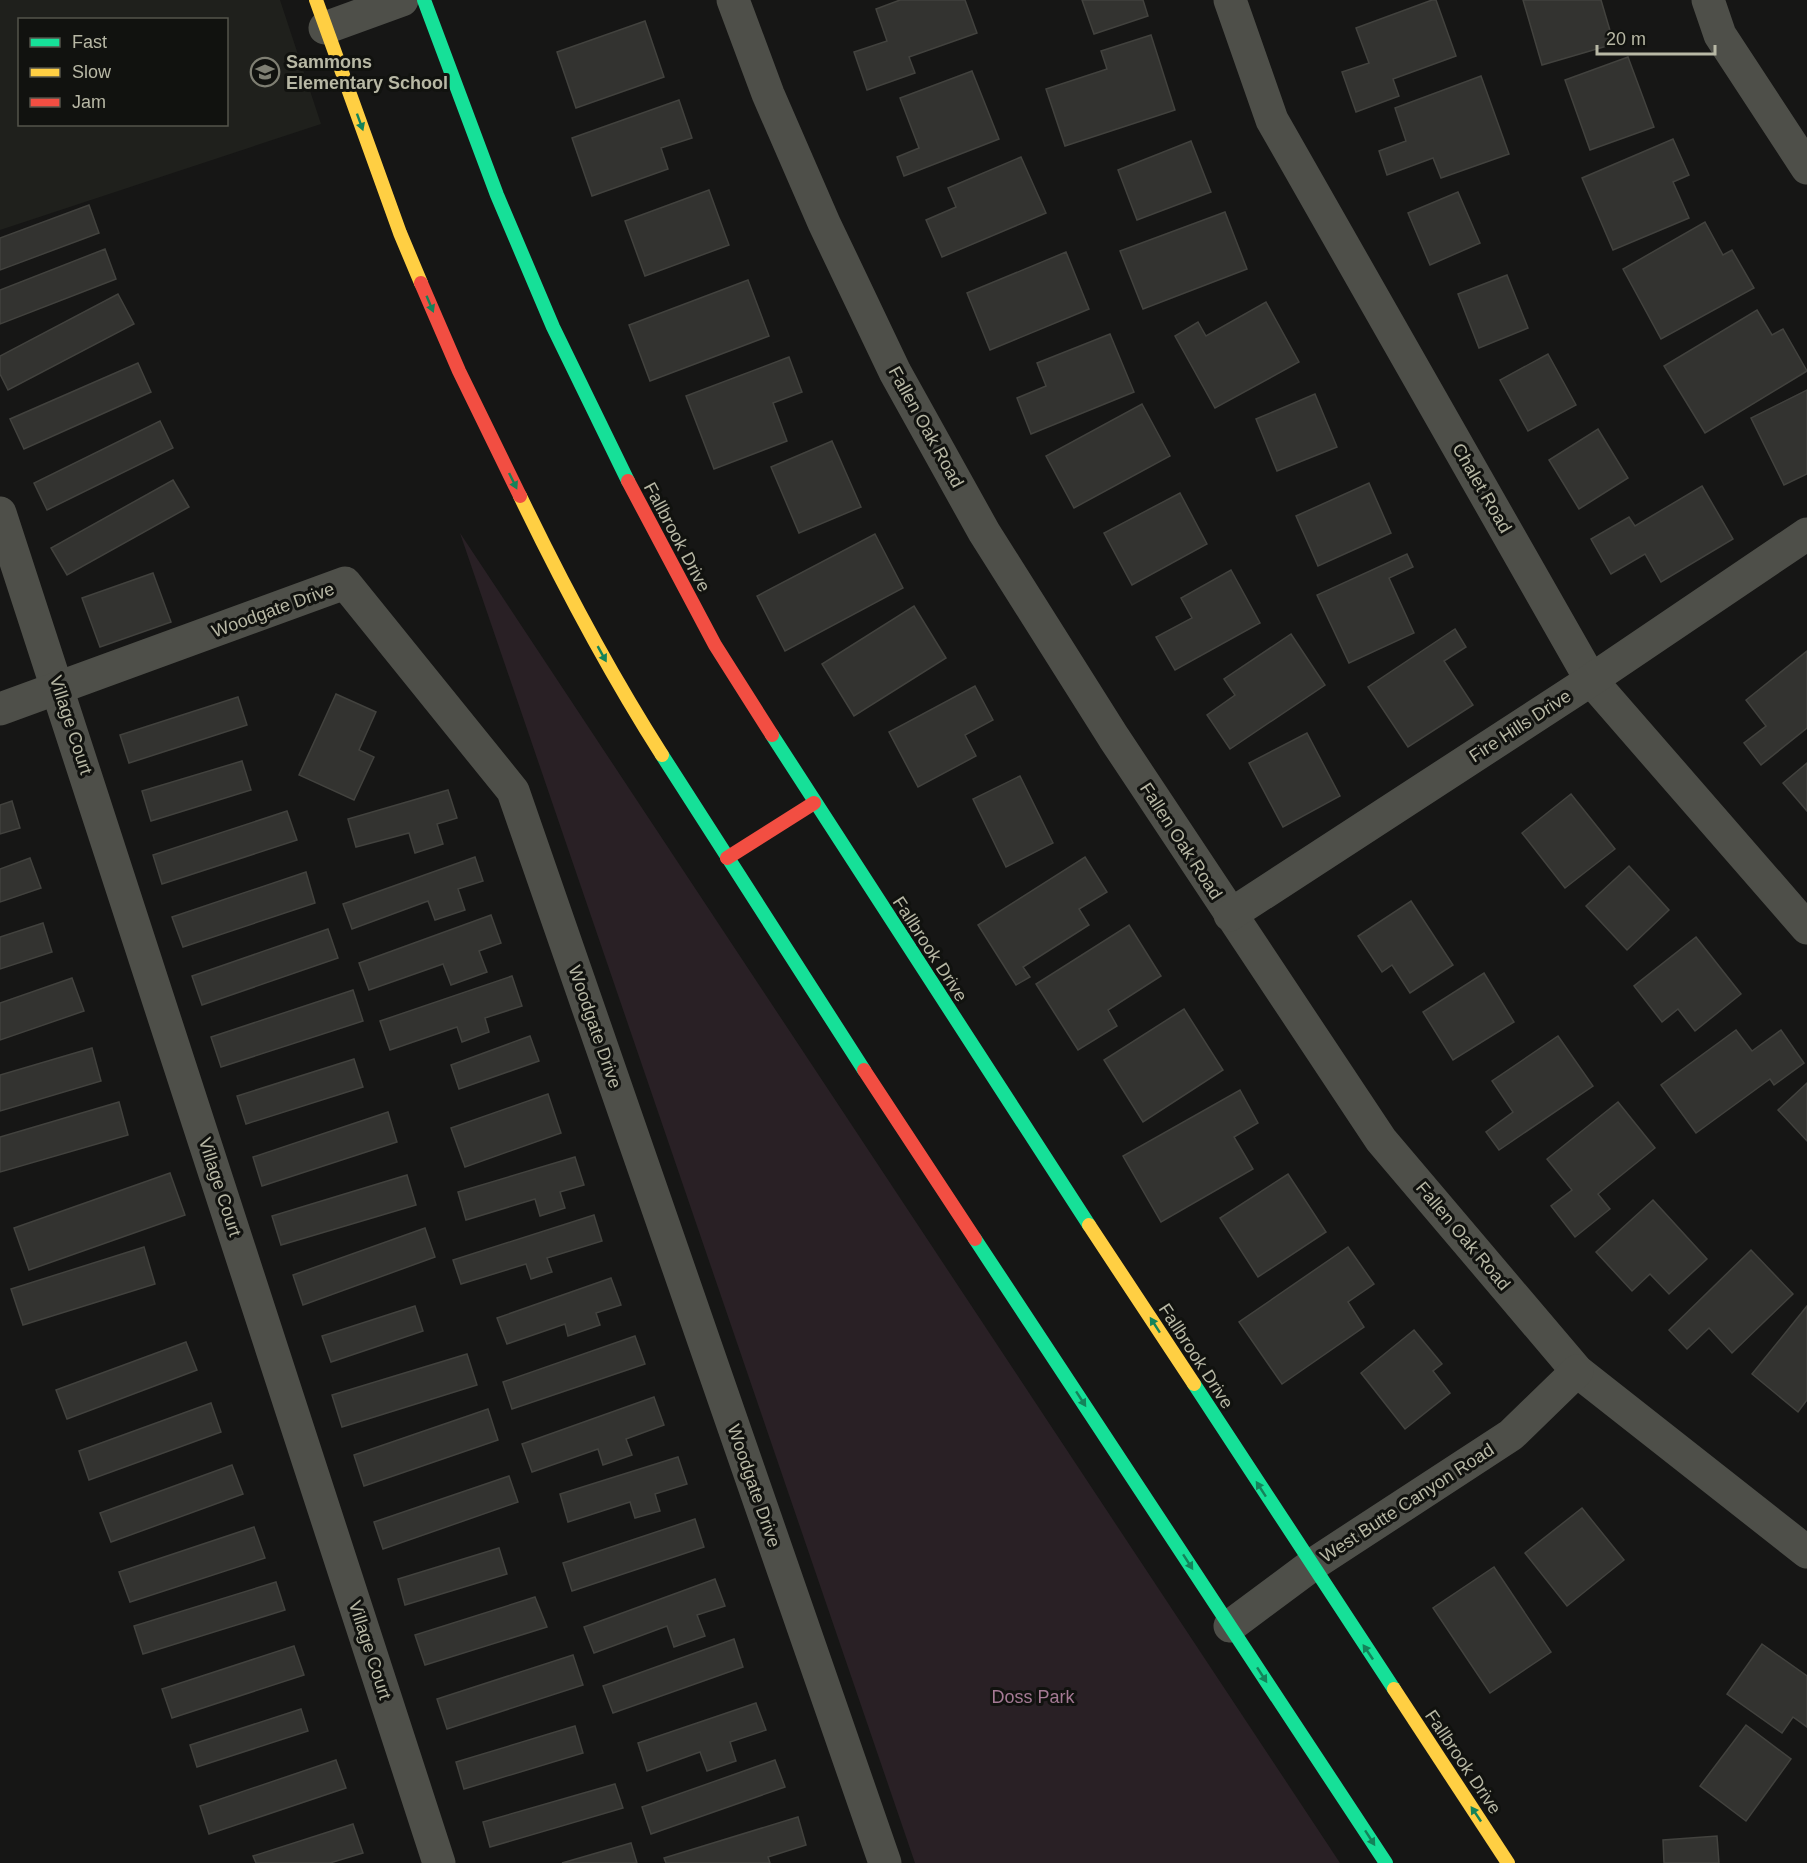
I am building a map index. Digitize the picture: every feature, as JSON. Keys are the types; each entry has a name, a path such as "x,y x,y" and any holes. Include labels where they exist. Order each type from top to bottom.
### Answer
{"main road":[{"name":"Fallbrook Drive","path":"424,0 497,195 558,338 648,523 715,645 814,802 1508,1863"},
{"path":"321,14 400,233 459,371 574,605 625,697 727,858 1386,1863"},
{"path":"727,858 814,802"}],"street":[{"path":"321,14 402,0"},
{"name":"Fallen Oak Road","path":"734,0 768,94 819,212 896,372 984,532 1114,738 1381,1140 1577,1371 1807,1552"},
{"name":"Chalet Road","path":"1230,0 1272,120 1591,680 1807,928"},
{"path":"1708,0 1720,34 1807,168"},
{"name":"Village Court","path":"0,513 60,689 439,1863"},
{"name":"Fire Hills Drive","path":"1230,915 1591,680 1807,534"},
{"name":"Woodgate Drive","path":"0,709 345,583 513,790 885,1863"},
{"name":"West Butte Canyon Road","path":"1230,1626 1312,1565 1511,1435 1577,1371"}],"shaded area":[{"name":"Sammons Elementary School","path":"0,0 280,0 321,124 0,230"}],"green space":[{"name":"Doss Park","path":"460,533 1340,1863 915,1863"}],"building":[{"path":"900,0 965,0 977,33 909,57 915,73 867,90 854,52 887,41 876,9"},
{"path":"1082,0 1143,0 1148,16 1094,34"},
{"path":"1436,0 1456,56 1393,79 1399,96 1356,112 1342,72 1369,63 1356,28"},
{"path":"1523,0 1601,0 1614,44 1542,65"},
{"path":"645,21 664,77 576,108 557,52"},
{"path":"1151,35 1175,110 1065,146 1046,89 1107,69 1101,51"},
{"path":"1628,57 1654,127 1590,150 1565,80"},
{"path":"972,71 999,139 904,176 897,157 919,148 900,98"},
{"path":"1481,76 1509,154 1441,178 1433,158 1387,175 1379,151 1406,141 1395,108"},
{"path":"679,100 692,138 661,148 668,169 592,196 572,138"},
{"path":"1673,139 1689,175 1673,182 1689,218 1613,250 1582,178"},
{"path":"1191,141 1211,192 1137,220 1118,170"},
{"path":"1021,157 1046,213 942,257 926,220 956,207 948,188"},
{"path":"709,190 729,245 645,276 625,221"},
{"path":"1458,192 1480,243 1430,265 1408,213"},
{"path":"89,205 99,233 0,270 0,238"},
{"path":"1225,212 1247,269 1143,309 1120,251"},
{"path":"1705,222 1723,255 1732,250 1754,288 1661,339 1623,269"},
{"path":"105,249 116,279 0,324 0,290"},
{"path":"1066,252 1089,309 990,350 967,293"},
{"path":"1507,275 1528,328 1479,348 1458,294"},
{"path":"748,280 769,336 650,381 629,325"},
{"path":"118,294 134,324 8,390 0,374 0,356"},
{"path":"1266,302 1299,362 1215,408 1175,336 1198,322 1206,336"},
{"path":"1757,310 1772,335 1783,329 1807,371 1705,433 1664,366"},
{"path":"1110,334 1134,392 1031,434 1017,398 1046,386 1037,363"},
{"path":"1548,354 1576,405 1528,431 1500,380"},
{"path":"789,357 802,392 773,403 787,441 714,469 686,396"},
{"path":"138,363 151,392 24,449 10,419"},
{"path":"1807,390 1807,474 1784,485 1751,418"},
{"path":"1315,394 1337,447 1277,471 1256,419"},
{"path":"1142,404 1170,456 1074,508 1046,456"},
{"path":"160,421 173,448 47,510 34,483"},
{"path":"1598,429 1628,478 1579,509 1549,460"},
{"path":"832,441 861,507 799,533 771,467"},
{"path":"173,480 189,507 67,575 51,548"},
{"path":"1369,483 1391,533 1318,566 1296,516"},
{"path":"1702,486 1733,539 1661,582 1645,554 1611,574 1591,539 1629,517 1635,526"},
{"path":"1180,493 1207,544 1132,585 1104,533"},
{"path":"875,534 903,588 785,651 757,596"},
{"path":"1407,554 1413,567 1389,578 1414,633 1349,663 1317,595"},
{"path":"1231,570 1260,623 1175,670 1156,637 1192,618 1181,598"},
{"path":"153,573 171,622 100,647 82,598"},
{"path":"914,606 946,658 854,716 822,664"},
{"path":"1455,629 1466,647 1444,661 1473,705 1408,747 1368,687"},
{"path":"1291,634 1325,685 1230,749 1207,715 1235,695 1224,679"},
{"path":"1807,651 1807,728 1761,765 1744,743 1766,726 1746,700"},
{"path":"975,686 993,720 965,735 976,756 918,787 889,732"},
{"path":"336,694 376,712 359,750 374,757 354,800 299,775"},
{"path":"238,697 247,725 129,763 120,735"},
{"path":"1307,733 1340,796 1283,827 1249,763"},
{"path":"242,761 251,790 151,821 142,791"},
{"path":"1807,763 1807,811 1783,783"},
{"path":"1020,776 1053,843 1006,867 973,799"},
{"path":"448,790 457,818 437,824 443,844 415,853 409,833 356,847 348,819"},
{"path":"1571,794 1615,849 1565,888 1522,833"},
{"path":"12,801 20,828 0,834 0,805"},
{"path":"287,811 297,840 162,884 153,855"},
{"path":"475,857 483,881 458,889 465,910 435,920 428,901 352,929 343,904"},
{"path":"1085,857 1107,892 1079,909 1089,925 1023,967 1030,977 1016,985 978,925"},
{"path":"30,858 41,888 0,902 0,869"},
{"path":"1629,866 1669,910 1627,950 1586,906"},
{"path":"306,872 315,903 183,947 172,917"},
{"path":"1411,901 1453,965 1410,993 1392,965 1382,972 1358,936"},
{"path":"491,915 501,943 479,951 487,972 451,985 443,964 369,990 359,963"},
{"path":"43,923 52,952 0,969 0,937"},
{"path":"1129,925 1161,976 1108,1010 1117,1026 1078,1050 1036,984"},
{"path":"328,929 338,958 202,1005 192,976"},
{"path":"1696,937 1741,994 1695,1031 1678,1009 1662,1022 1634,986"},
{"path":"1484,973 1514,1022 1453,1060 1423,1012"},
{"path":"512,976 522,1006 485,1018 489,1032 462,1042 457,1027 390,1050 380,1021"},
{"path":"72,978 84,1011 0,1040 0,1003"},
{"path":"353,990 363,1021 221,1067 211,1037"},
{"path":"1184,1009 1223,1070 1143,1122 1104,1060"},
{"path":"1736,1030 1752,1051 1781,1030 1804,1063 1774,1085 1770,1079 1696,1133 1661,1085"},
{"path":"530,1036 539,1061 459,1089 451,1065"},
{"path":"1558,1036 1593,1086 1499,1150 1486,1132 1513,1112 1492,1081"},
{"path":"92,1048 101,1081 0,1111 0,1075"},
{"path":"354,1059 363,1087 246,1124 237,1096"},
{"path":"1807,1083 1807,1141 1778,1110"},
{"path":"1240,1090 1258,1123 1234,1137 1253,1169 1161,1222 1123,1156"},
{"path":"548,1094 561,1133 465,1167 451,1128"},
{"path":"119,1102 128,1135 0,1172 0,1137"},
{"path":"1618,1102 1655,1148 1598,1194 1610,1209 1575,1237 1551,1206 1572,1190 1547,1159"},
{"path":"388,1112 397,1142 262,1186 253,1157"},
{"path":"575,1157 584,1185 560,1192 565,1208 540,1216 535,1199 466,1220 458,1192"},
{"path":"170,1173 185,1215 29,1270 14,1228"},
{"path":"1288,1174 1326,1232 1258,1277 1220,1218"},
{"path":"407,1175 416,1205 281,1245 272,1216"},
{"path":"1653,1200 1707,1259 1669,1294 1650,1274 1632,1291 1596,1252"},
{"path":"594,1215 602,1241 547,1258 552,1272 531,1279 526,1264 461,1284 453,1260"},
{"path":"425,1228 435,1257 303,1305 293,1275"},
{"path":"144,1247 155,1284 23,1325 11,1289"},
{"path":"1348,1247 1374,1284 1348,1302 1364,1327 1282,1384 1239,1322"},
{"path":"1751,1250 1793,1294 1732,1353 1709,1328 1687,1349 1669,1330"},
{"path":"611,1278 621,1305 596,1313 600,1325 568,1336 565,1324 507,1344 497,1318"},
{"path":"415,1306 423,1331 331,1362 322,1336"},
{"path":"1807,1306 1807,1400 1798,1412 1752,1374"},
{"path":"1414,1330 1442,1364 1433,1371 1450,1393 1405,1429 1361,1373"},
{"path":"635,1336 645,1364 512,1409 503,1382"},
{"path":"186,1342 197,1370 67,1419 56,1390"},
{"path":"467,1354 477,1385 342,1427 332,1395"},
{"path":"654,1397 664,1425 626,1439 632,1455 603,1465 598,1449 532,1472 522,1444"},
{"path":"211,1403 221,1432 89,1480 79,1451"},
{"path":"488,1409 498,1440 364,1486 354,1455"},
{"path":"678,1457 687,1484 655,1494 660,1511 635,1518 630,1502 568,1522 560,1494"},
{"path":"232,1465 243,1494 111,1542 100,1513"},
{"path":"509,1476 518,1502 383,1549 374,1522"},
{"path":"1582,1508 1624,1560 1567,1606 1525,1553"},
{"path":"695,1519 704,1547 572,1591 563,1563"},
{"path":"254,1527 265,1558 130,1602 119,1572"},
{"path":"499,1548 507,1574 405,1605 398,1579"},
{"path":"1494,1567 1551,1652 1490,1693 1433,1608"},
{"path":"715,1579 725,1606 697,1615 705,1636 674,1647 667,1626 594,1653 584,1627"},
{"path":"276,1582 285,1610 143,1654 134,1626"},
{"path":"535,1597 547,1627 425,1665 415,1635"},
{"path":"734,1639 743,1667 613,1713 603,1686"},
{"path":"1762,1644 1807,1676 1807,1727 1793,1717 1782,1733 1727,1694"},
{"path":"294,1646 304,1675 172,1718 162,1689"},
{"path":"573,1655 583,1685 447,1729 437,1699"},
{"path":"756,1703 766,1730 730,1742 736,1761 707,1771 700,1752 647,1771 638,1743"},
{"path":"301,1709 308,1731 197,1767 190,1745"},
{"path":"1746,1725 1791,1759 1746,1821 1700,1786"},
{"path":"575,1726 583,1753 464,1789 456,1762"},
{"path":"336,1760 346,1788 209,1834 200,1806"},
{"path":"775,1760 785,1787 651,1834 642,1807"},
{"path":"615,1784 623,1808 490,1847 483,1822"},
{"path":"798,1817 806,1845 768,1857 770,1863 666,1863 664,1858"},
{"path":"353,1824 363,1853 330,1863 256,1863 253,1856"},
{"path":"1717,1836 1719,1863 1664,1863 1663,1840"},
{"path":"631,1843 637,1863 562,1863"}],"traffic: fast":[{"path":"424,0 497,195 553,327 628,481"},
{"path":"772,735 1089,1225"},
{"path":"662,755 864,1070"},
{"path":"975,1239 1386,1863"},
{"path":"1194,1384 1394,1689"}],"traffic: slow":[{"path":"316,0 400,233 421,283"},
{"path":"520,496 587,628 662,755"},
{"path":"1089,1225 1194,1384"},
{"path":"1394,1689 1508,1863"}],"traffic: jam":[{"path":"421,283 459,371 520,496"},
{"path":"628,481 715,645 772,735"},
{"path":"727,858 814,803"},
{"path":"864,1070 975,1239"}],"place":[{"name":"Sammons Elementary School","path":"265,72"}]}
